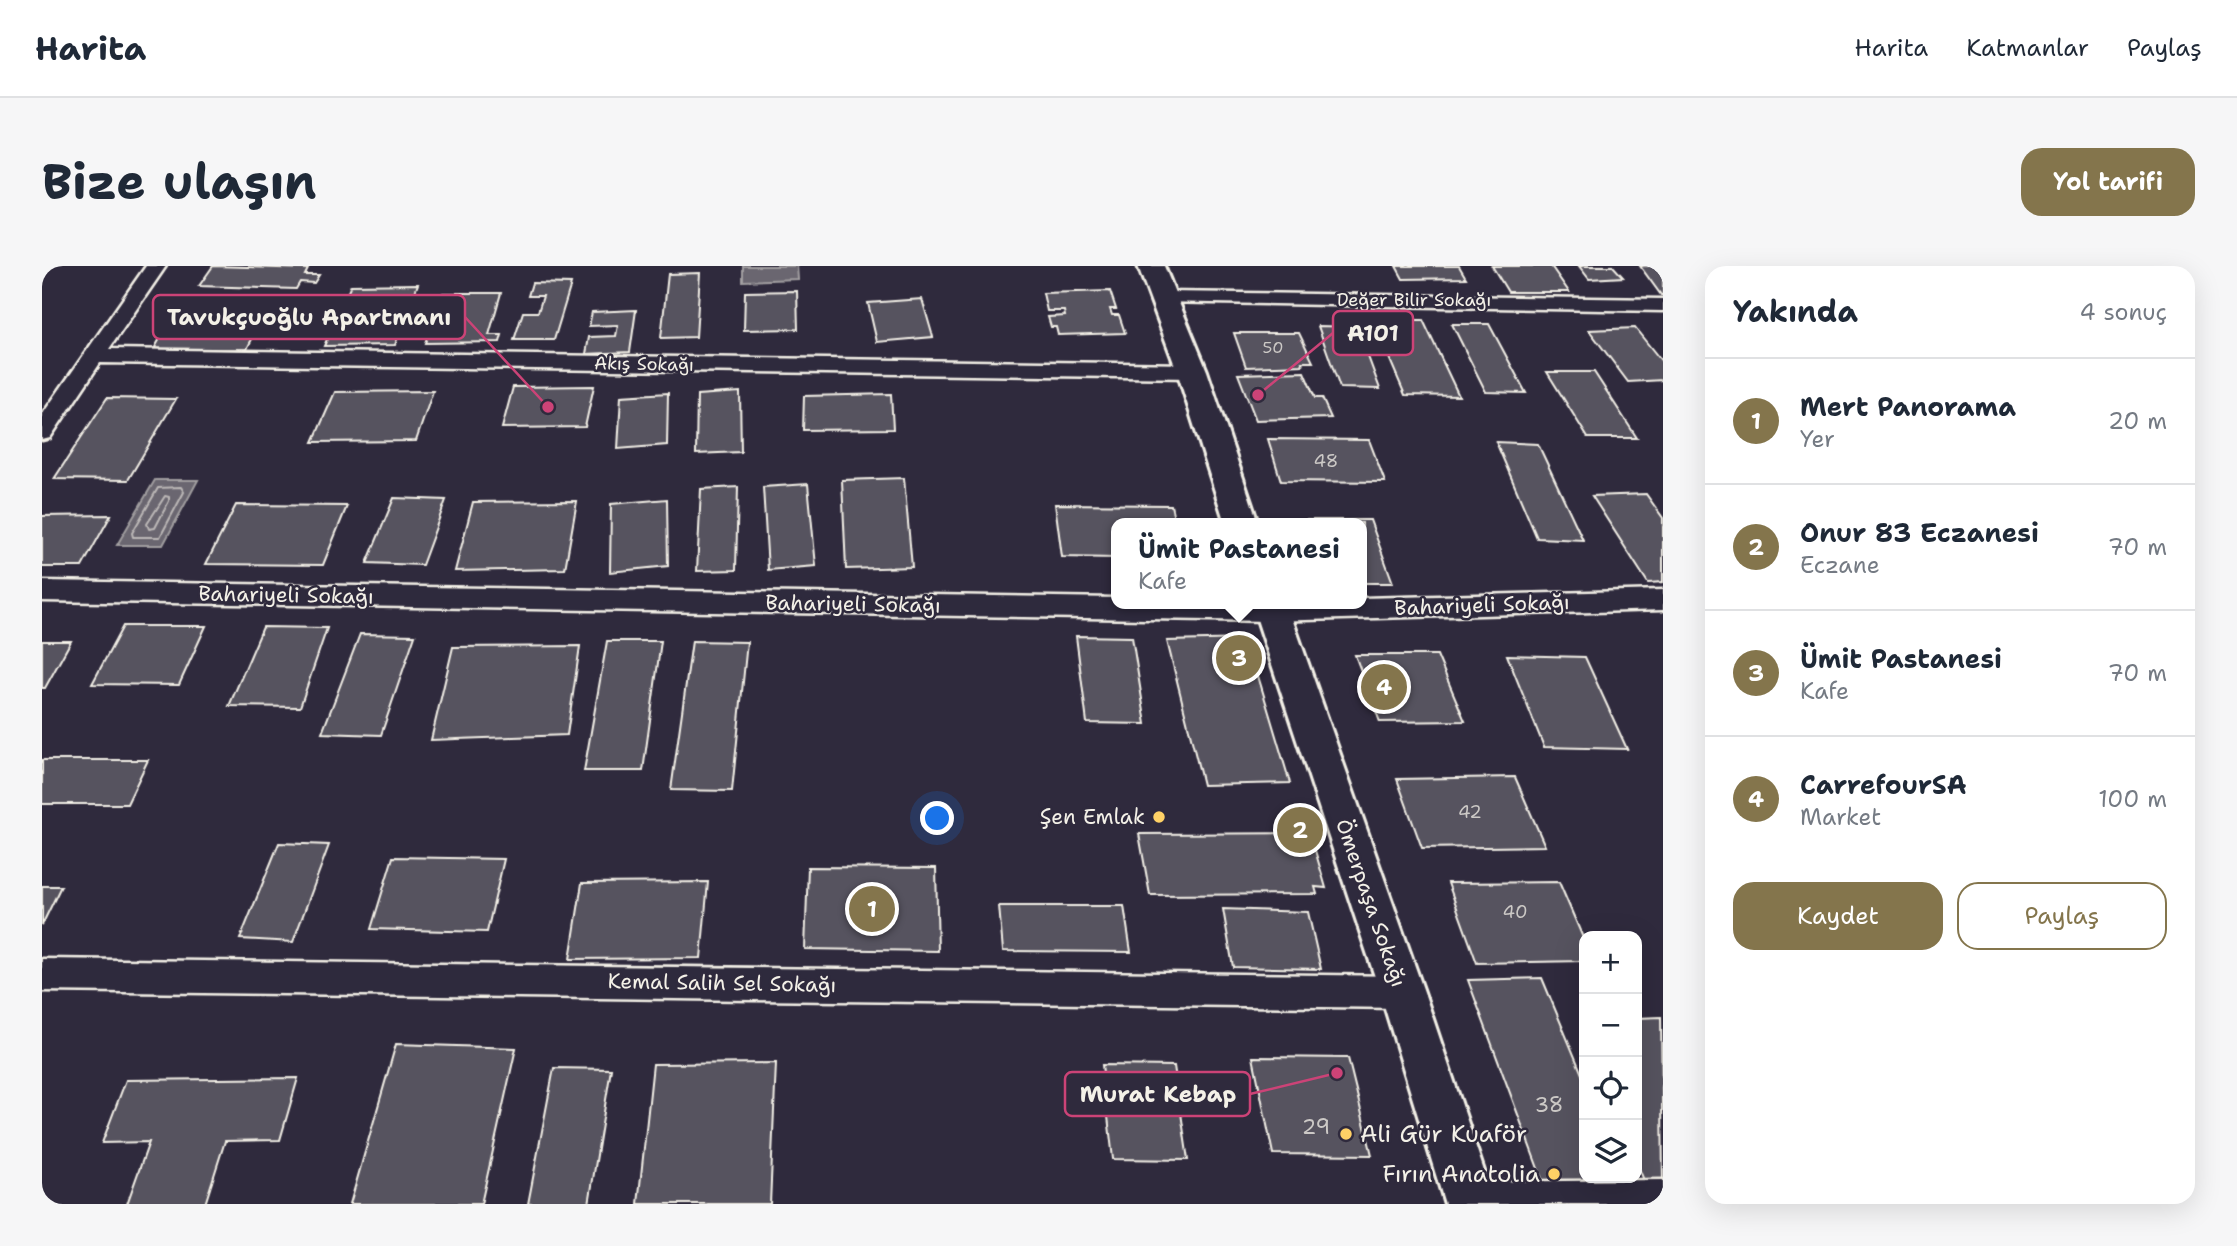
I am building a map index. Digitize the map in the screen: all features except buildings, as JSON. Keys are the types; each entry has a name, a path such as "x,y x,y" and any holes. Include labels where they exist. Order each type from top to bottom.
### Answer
{"street":[{"path":"42,432 156,266"},
{"path":"1151,266 1192,371 1240,518"},
{"name":"Değer Bilir Sokağı","path":"1165,298 1663,305"},
{"name":"Akış Sokağı","path":"95,356 1192,371"},
{"name":"Bahariyeli Sokağı","path":"42,591 1111,605"},
{"name":"Bahariyeli Sokağı","path":"1367,605 1663,600"},
{"name":"Ömerpaşa Sokağı","path":"1271,609 1402,992 1469,1202"},
{"name":"Kemal Salih Sel Sokağı","path":"42,975 1402,992"},
{"path":"1469,1202 1663,1198"}],"water":[{"path":"743,266 797,266 798,279 743,281"},
{"path":"155,480 198,480 163,545 117,545"}],"place":[{"name":"A101","path":"1258,395"},
{"name":"Tavukçuoğlu Apartmanı","path":"548,407"},
{"name":"Ümit Pastanesi","path":"1239,658"},
{"name":"CarrefourSA","path":"1384,687"},
{"name":"Şen Emlak","path":"1159,817"},
{"name":"Onur 83 Eczanesi","path":"1300,830"},
{"name":"Mert Panorama","path":"872,909"},
{"name":"Murat Kebap","path":"1337,1073"},
{"name":"Ali Gür Kuaför","path":"1346,1134"},
{"name":"Fırın Anatolia","path":"1554,1174"}]}
